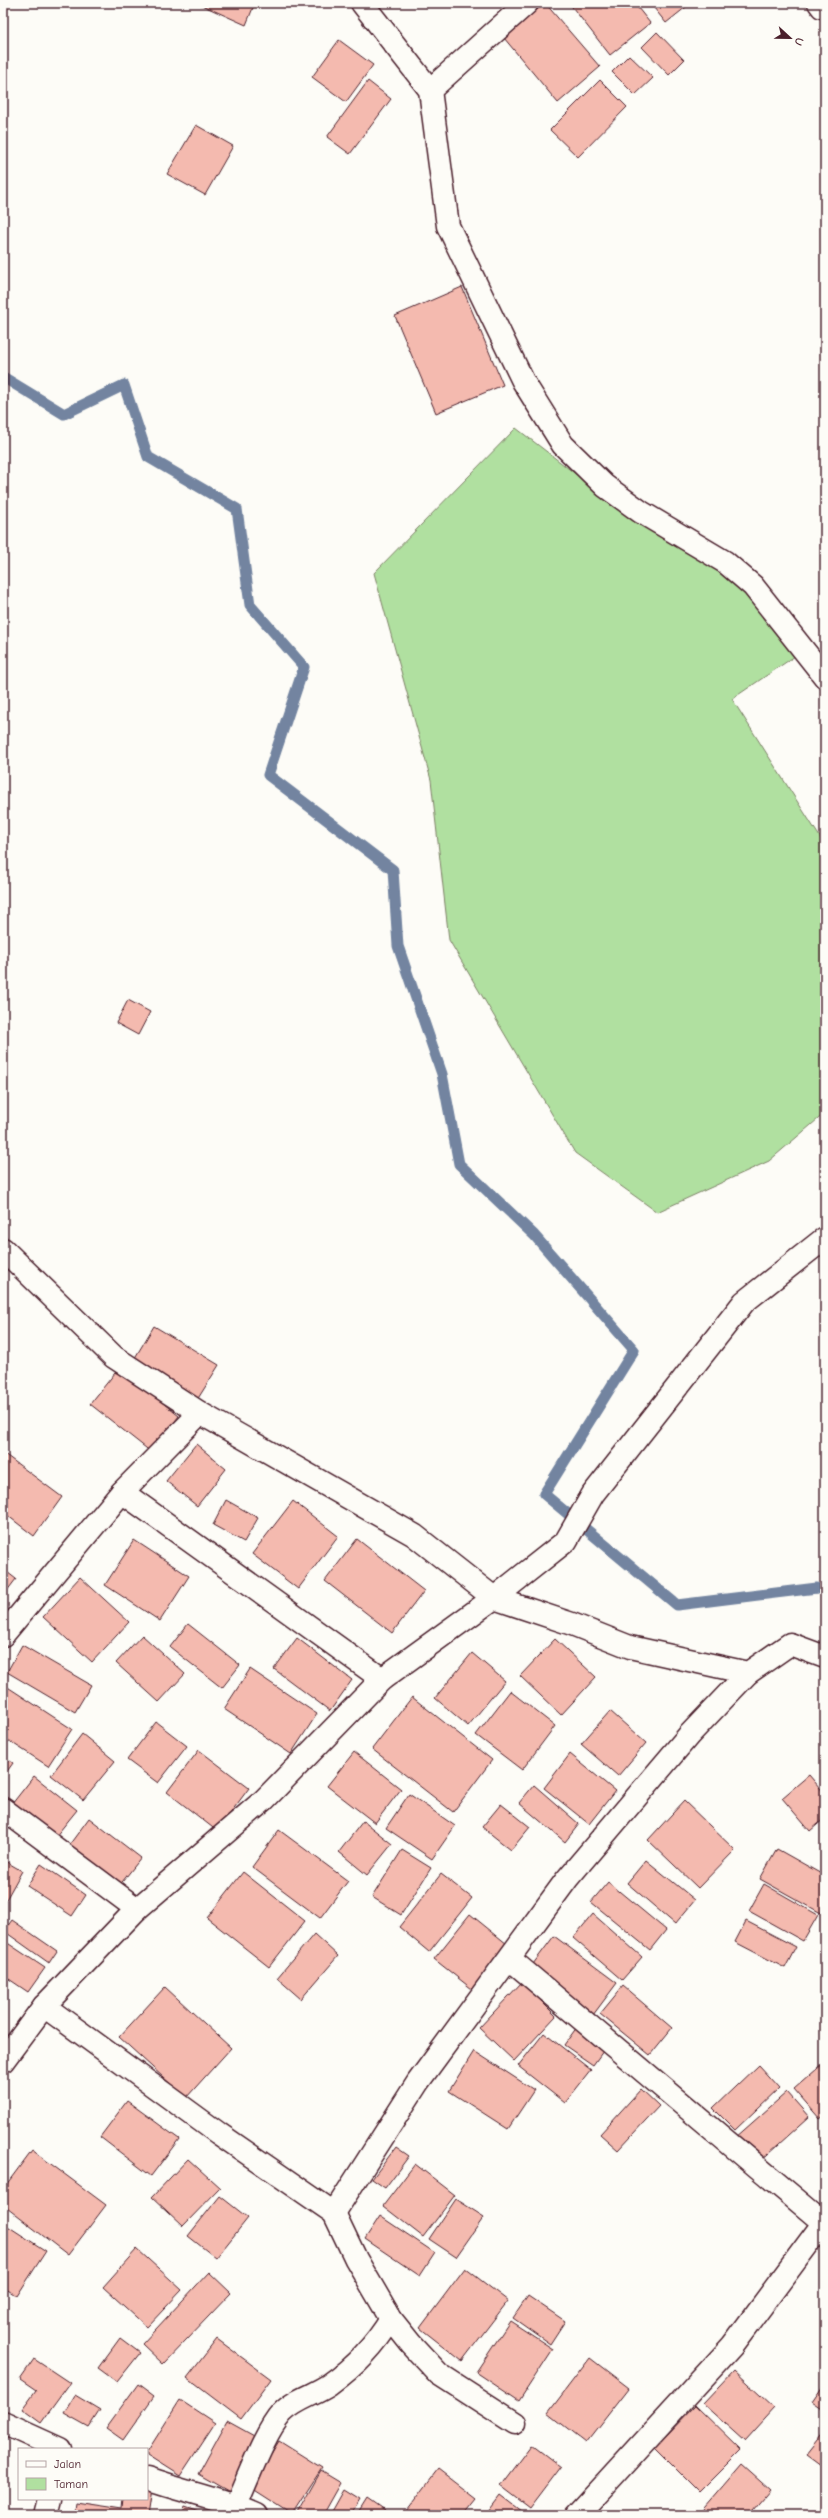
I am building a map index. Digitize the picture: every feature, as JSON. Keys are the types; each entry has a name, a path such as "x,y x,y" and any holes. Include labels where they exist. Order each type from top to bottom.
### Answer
{"street":[{"path":"362,3 430,90 448,226 523,381 563,445 605,486 641,512 725,562 753,586 825,677"},
{"path":"430,90 527,3"},
{"path":"3,2061 44,2006 138,1909 264,1800 382,1678 494,1598 566,1541 593,1494 744,1302 825,1238"},
{"path":"3,1249 114,1357 200,1413 414,1535 494,1598 572,1624 630,1647 748,1673"},
{"path":"3,1636 122,1492 200,1413"},
{"path":"122,1492 382,1678"},
{"path":"334,2212 418,2082 510,1959 567,1879 688,1735 748,1673 790,1644 825,1657"},
{"path":"3,1809 138,1909"},
{"path":"510,1959 824,2222 732,2346 577,2515"},
{"path":"44,2006 218,2133 334,2212 356,2259 391,2319 439,2374 515,2423"},
{"path":"236,2505 268,2437 281,2414 288,2407 329,2384 356,2363 377,2342 391,2319"},
{"path":"3,2423 58,2448"},
{"path":"148,2479 184,2492 236,2505 257,2515"},
{"path":"44,2515 48,2500"}],"green space":[{"path":"516,428 643,526 719,566 801,652 732,699 825,845 825,1113 769,1161 657,1212 575,1153 449,940 431,780 374,573"}],"building":[{"path":"197,3 255,3 246,25"},
{"path":"545,3 600,67 558,103 504,38"},
{"path":"569,3 634,3 650,23 610,55"},
{"path":"650,3 691,3 666,23"},
{"path":"657,32 684,60 669,75 642,47"},
{"path":"339,40 373,65 346,102 312,77"},
{"path":"629,55 653,78 635,95 612,72"},
{"path":"600,80 627,107 578,157 550,130"},
{"path":"368,81 391,99 350,154 327,137"},
{"path":"196,125 233,146 205,195 167,174"},
{"path":"462,287 503,385 436,413 395,316"},
{"path":"128,1000 150,1012 138,1035 116,1023"},
{"path":"154,1326 219,1365 197,1400 133,1361"},
{"path":"119,1368 179,1416 151,1452 90,1404"},
{"path":"196,1444 226,1469 197,1506 166,1481"},
{"path":"3,1453 62,1497 34,1536 3,1512"},
{"path":"226,1500 258,1518 244,1542 213,1525"},
{"path":"293,1501 338,1536 298,1589 252,1554"},
{"path":"357,1539 424,1591 392,1633 325,1581"},
{"path":"134,1540 189,1576 160,1621 105,1585"},
{"path":"3,1569 16,1579 3,1596"},
{"path":"80,1577 129,1622 92,1662 43,1617"},
{"path":"188,1624 240,1665 222,1688 170,1647"},
{"path":"142,1635 185,1674 159,1702 116,1663"},
{"path":"297,1638 352,1680 330,1711 274,1669"},
{"path":"555,1639 596,1677 561,1715 520,1676"},
{"path":"22,1645 91,1685 75,1712 7,1672"},
{"path":"472,1653 505,1681 468,1726 435,1698"},
{"path":"250,1669 317,1714 291,1754 224,1709"},
{"path":"3,1684 72,1729 48,1766 3,1737"},
{"path":"510,1691 555,1726 522,1770 476,1735"},
{"path":"412,1697 492,1760 453,1812 372,1749"},
{"path":"610,1711 646,1743 618,1776 581,1744"},
{"path":"156,1722 187,1746 158,1783 127,1760"},
{"path":"82,1734 115,1761 83,1800 51,1775"},
{"path":"199,1750 249,1788 217,1831 167,1792"},
{"path":"354,1752 401,1789 375,1823 327,1786"},
{"path":"570,1754 615,1791 589,1824 544,1788"},
{"path":"3,1756 13,1763 3,1777"},
{"path":"809,1775 825,1794 825,1818 810,1831 782,1798"},
{"path":"34,1776 77,1810 51,1842 8,1809"},
{"path":"534,1785 579,1824 565,1842 519,1803"},
{"path":"409,1794 455,1826 432,1859 386,1828"},
{"path":"684,1801 735,1850 698,1888 648,1840"},
{"path":"501,1804 530,1827 511,1850 482,1827"},
{"path":"89,1818 141,1858 115,1891 64,1852"},
{"path":"363,1821 392,1844 367,1875 339,1852"},
{"path":"279,1830 348,1881 320,1918 252,1867"},
{"path":"777,1849 825,1876 825,1906 821,1913 760,1879"},
{"path":"402,1850 431,1868 401,1915 372,1897"},
{"path":"3,1860 22,1871 3,1905"},
{"path":"646,1860 695,1900 675,1924 627,1883"},
{"path":"41,1864 86,1895 72,1916 27,1886"},
{"path":"243,1872 305,1921 269,1967 207,1918"},
{"path":"441,1874 472,1898 429,1952 399,1927"},
{"path":"608,1882 666,1930 650,1950 591,1902"},
{"path":"764,1884 818,1915 803,1941 749,1911"},
{"path":"470,1914 507,1944 472,1989 434,1959"},
{"path":"593,1914 642,1957 622,1980 573,1938"},
{"path":"12,1920 57,1951 49,1963 4,1931"},
{"path":"746,1921 796,1947 785,1968 735,1942"},
{"path":"314,1934 338,1956 301,1999 277,1978"},
{"path":"554,1936 617,1983 593,2015 530,1968"},
{"path":"3,1940 45,1968 28,1992 3,1975"},
{"path":"522,1982 556,2016 514,2061 479,2028"},
{"path":"623,1986 672,2028 650,2055 600,2014"},
{"path":"165,1987 231,2048 186,2098 119,2037"},
{"path":"577,2027 606,2047 593,2065 564,2045"},
{"path":"544,2033 591,2070 565,2103 518,2066"},
{"path":"474,2051 534,2090 508,2129 449,2091"},
{"path":"825,2062 825,2115 820,2119 794,2089"},
{"path":"758,2065 779,2088 735,2130 713,2108"},
{"path":"641,2089 659,2106 618,2150 600,2134"},
{"path":"787,2092 809,2117 758,2163 735,2138"},
{"path":"127,2101 179,2139 151,2176 100,2137"},
{"path":"396,2147 409,2156 385,2188 372,2179"},
{"path":"32,2150 106,2205 68,2255 3,2205 3,2189"},
{"path":"188,2159 220,2188 183,2226 152,2197"},
{"path":"415,2164 455,2195 423,2237 383,2206"},
{"path":"220,2196 248,2218 216,2258 188,2236"},
{"path":"456,2199 484,2217 456,2257 429,2239"},
{"path":"380,2216 435,2253 420,2276 365,2239"},
{"path":"3,2223 46,2251 17,2296 3,2287"},
{"path":"137,2249 182,2290 147,2327 103,2287"},
{"path":"465,2268 508,2301 462,2361 420,2328"},
{"path":"209,2272 231,2293 163,2364 142,2344"},
{"path":"528,2296 565,2321 550,2344 513,2318"},
{"path":"510,2321 553,2349 519,2401 476,2372"},
{"path":"120,2338 140,2353 117,2382 98,2368"},
{"path":"217,2339 271,2379 241,2419 187,2378"},
{"path":"590,2358 629,2388 586,2443 548,2413"},
{"path":"34,2359 70,2383 41,2423 22,2409 36,2390 20,2379"},
{"path":"734,2371 774,2408 744,2441 703,2404"},
{"path":"825,2383 825,2411 812,2402"},
{"path":"138,2384 154,2396 123,2440 106,2428"},
{"path":"75,2395 100,2410 89,2427 64,2413"},
{"path":"180,2400 215,2423 180,2476 148,2456 148,2450"},
{"path":"695,2406 741,2451 700,2492 655,2447"},
{"path":"227,2421 265,2442 235,2495 198,2474"},
{"path":"825,2431 825,2469 806,2455"},
{"path":"279,2441 322,2468 292,2514 250,2487"},
{"path":"532,2445 561,2467 530,2508 501,2486"},
{"path":"742,2465 770,2490 749,2515 699,2515"},
{"path":"438,2469 477,2499 464,2515 403,2515"},
{"path":"321,2471 341,2483 323,2515 296,2515"},
{"path":"148,2488 153,2489 149,2515 74,2515 76,2502 122,2509 123,2500 148,2500"},
{"path":"344,2490 360,2500 351,2515 330,2515"},
{"path":"500,2495 526,2515 485,2515"},
{"path":"367,2499 384,2511 381,2515 357,2515"},
{"path":"185,2507 209,2515 182,2515"}],"waterway":[{"path":"3,377 64,414 124,385 148,457 237,509 250,605 304,667 268,775 393,870 398,946 442,1074 459,1164 534,1235 634,1350 544,1494 677,1605 817,1588 825,1591"}]}
